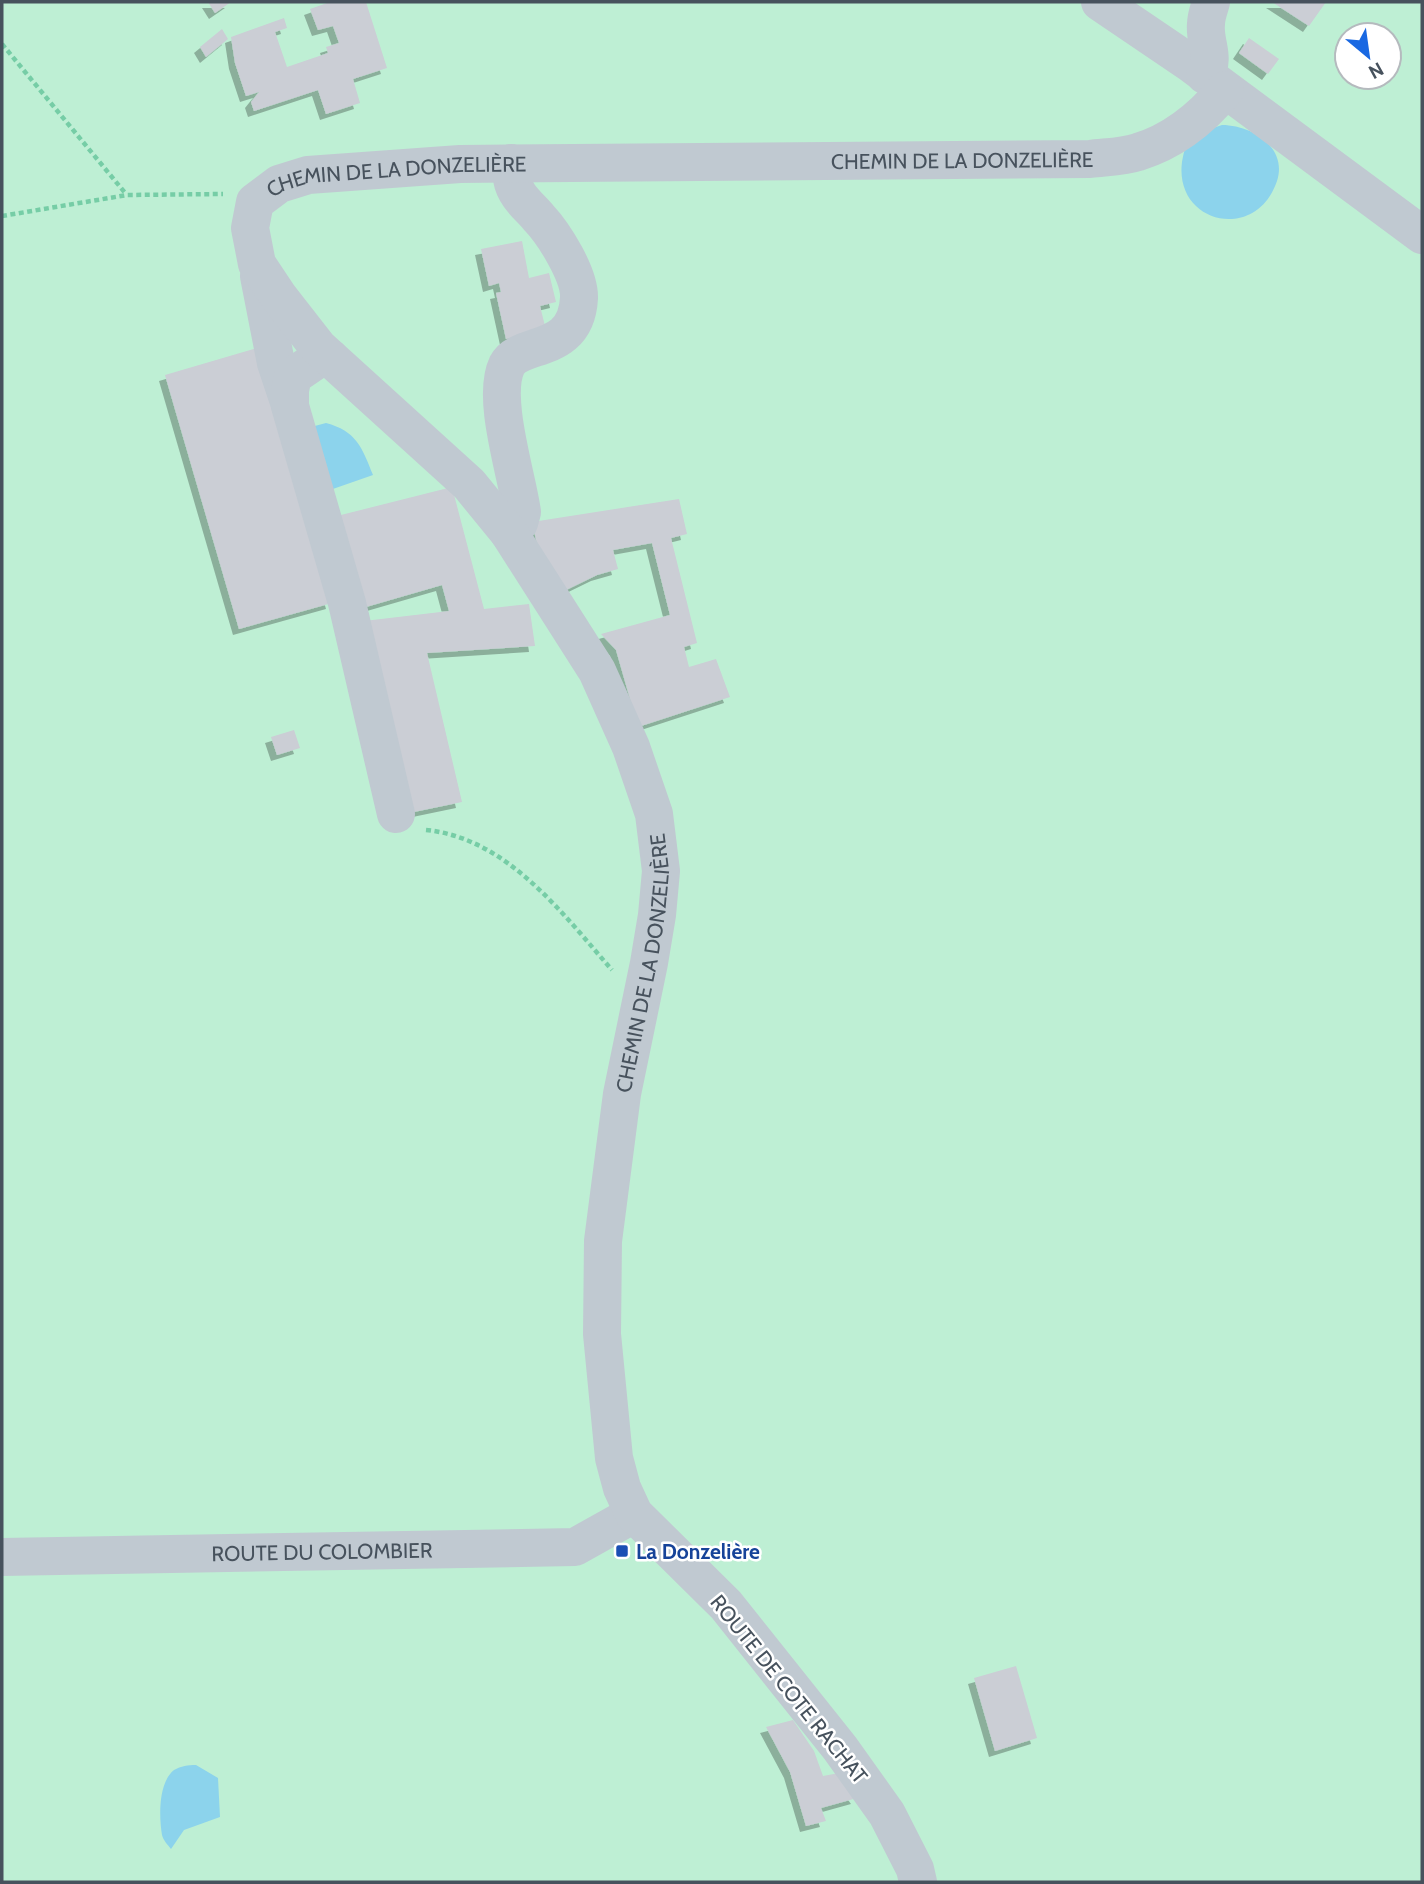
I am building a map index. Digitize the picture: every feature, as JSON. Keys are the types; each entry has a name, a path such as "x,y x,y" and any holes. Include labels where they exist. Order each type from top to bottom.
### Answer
{"street":[{"path":"1100,2 1215,82 1422,235"},
{"path":"1211,2 1205,26 1210,66 1215,82"},
{"name":"CHEMIN DE LA DONZELIÈRE","path":"634,1514 622,1488 614,1458 602,1334 603,1241 622,1094 657,915 661,871 654,814 631,747 597,671 509,533 469,484 318,346 257,264 250,228 255,202 279,184 309,175 460,163 1090,159 1137,153 1173,137 1207,113 1215,82"},
{"path":"509,533 519,523 522,512 503,413 502,385 508,364 519,354 559,339 572,322 578,308 579,295 576,280 552,236 515,189 511,163"},
{"path":"257,264 276,363 347,603 396,814"},
{"path":"290,407 293,376 317,359 330,358"},
{"name":"ROUTE DU COLOMBIER","path":"2,1558 575,1547 634,1514"},
{"name":"ROUTE DE COTE RACHAT","path":"634,1514 726,1605 841,1748 887,1814 915,1869 918,1882"}],"path":[{"path":"2,44 127,195"},
{"path":"2,216 127,195 230,194 255,202"},
{"path":"396,814 402,824 409,827 460,836 494,854 534,885 616,975 629,985 644,989"}],"green space":[{"path":"2,2 1422,2 1422,1882 2,1882"}],"water":[{"path":"1222,125 1244,129 1264,140 1272,148 1279,169 1277,181 1267,201 1252,213 1236,219 1219,218 1203,212 1191,200 1183,183 1182,162 1188,141 1199,133"},
{"path":"326,423 336,426 357,442 373,475 330,490 311,427"},
{"path":"196,1765 218,1778 220,1817 184,1830 171,1849 162,1835 162,1792 174,1770"}],"building":[{"path":"208,2 231,2 215,13"},
{"path":"330,2 366,2 387,68 353,79 360,103 326,114 318,90 254,111 251,102 259,92 246,96 235,63 231,37 284,18 287,28 275,32 287,67 328,53 326,47 339,43 333,26 318,30 310,9"},
{"path":"1272,2 1326,2 1309,26"},
{"path":"222,29 228,39 206,57 200,47"},
{"path":"1249,38 1279,59 1268,74 1239,53"},
{"path":"522,241 529,278 549,273 556,302 540,306 546,330 506,339 496,293 501,292 499,283 489,286 481,249"},
{"path":"257,348 332,603 239,629 165,375"},
{"path":"452,487 484,609 529,604 535,646 427,653 462,802 409,813 364,621 449,611 442,585 366,607 337,516"},
{"path":"679,499 687,534 671,538 697,643 684,647 689,667 716,659 730,697 638,727 616,650 601,634 670,615 652,543 613,550 618,569 597,575 560,593 541,562 532,522"},
{"path":"294,730 300,748 277,755 271,737"},
{"path":"1016,1666 1037,1738 995,1751 974,1678"},
{"path":"793,1720 814,1751 823,1776 839,1773 857,1798 821,1808 826,1821 806,1826 790,1772 766,1727"}],"place":[{"name":"La Donzelière","path":"622,1551"}]}
